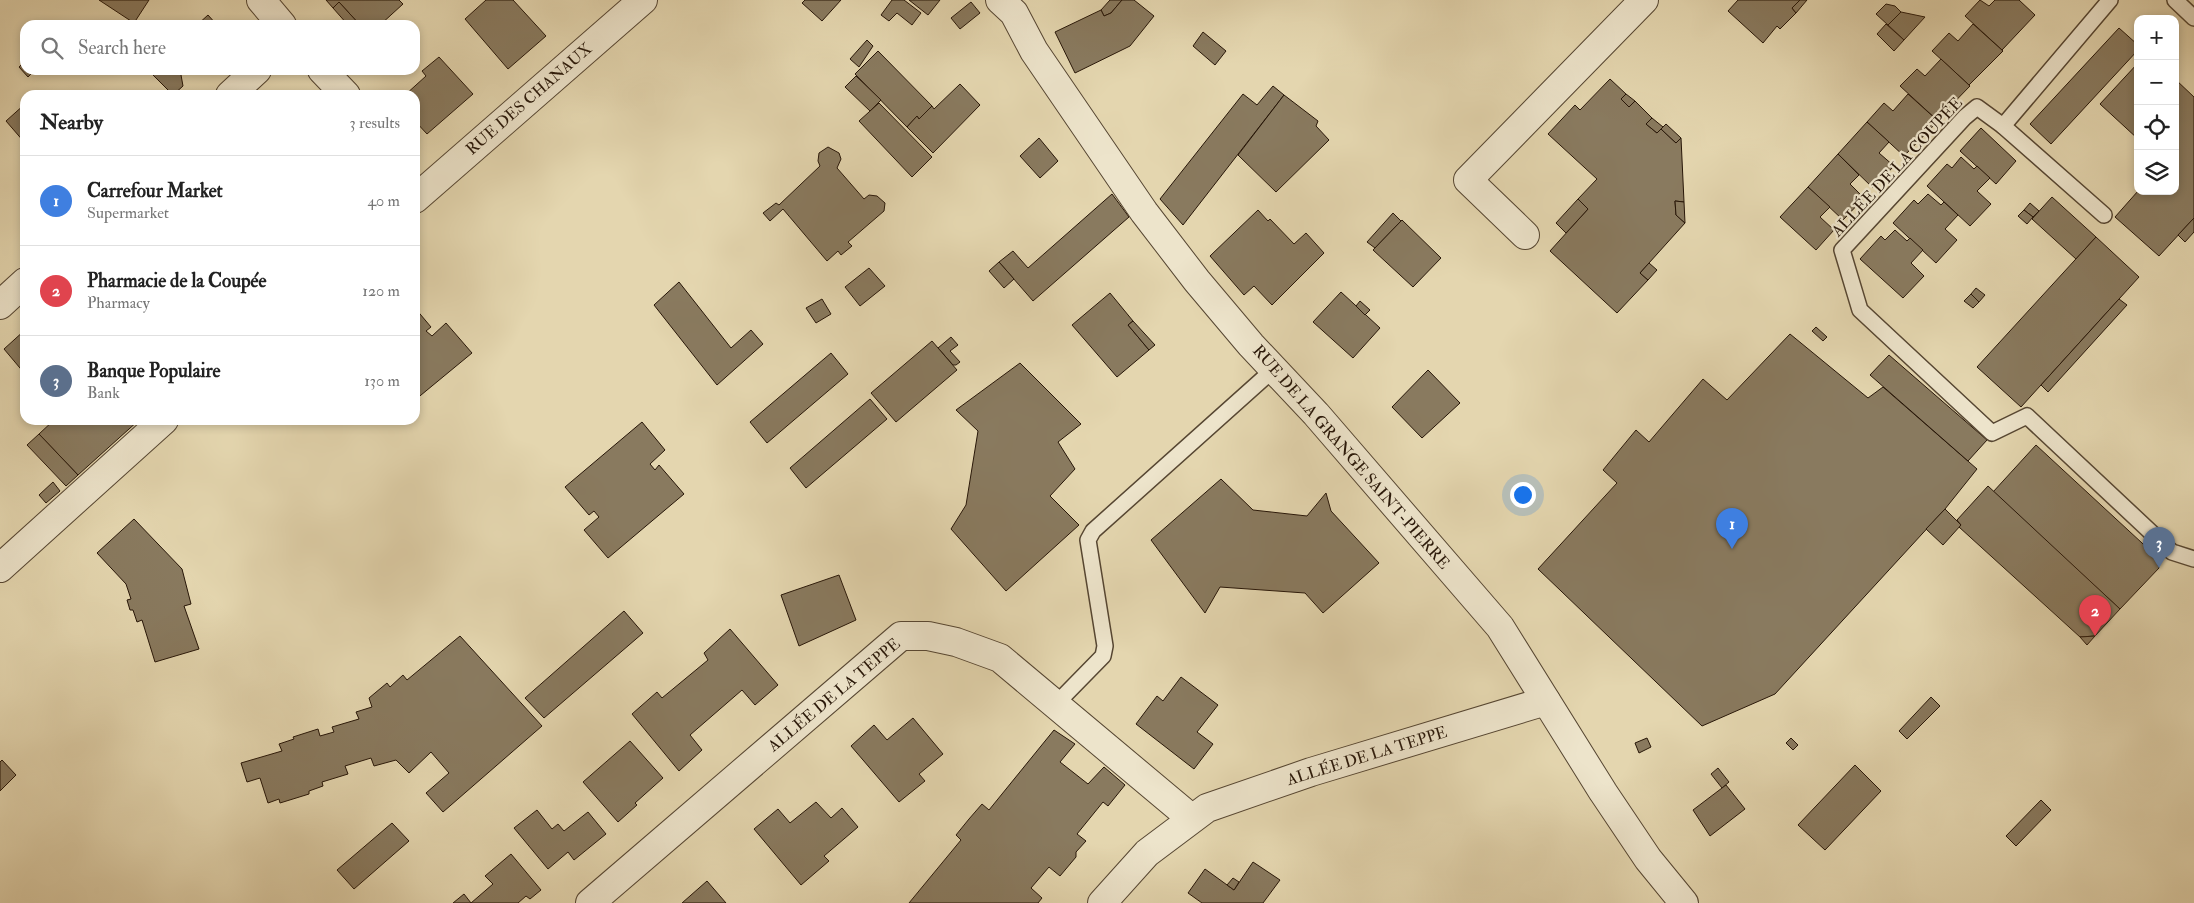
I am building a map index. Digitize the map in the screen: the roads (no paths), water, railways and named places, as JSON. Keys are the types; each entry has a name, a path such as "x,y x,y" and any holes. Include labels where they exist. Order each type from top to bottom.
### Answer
{"street":[{"path":"261,0 278,20"},
{"name":"RUE DES CHANAUX","path":"420,185 643,0"},
{"path":"1525,235 1468,180 1644,0"},
{"name":"RUE DE LA GRANGE SAINT-PIERRE","path":"1010,4 1034,51 1144,212 1197,281 1316,414 1500,627 1613,807 1648,859 1684,903"},
{"path":"235,90 252,75"},
{"path":"327,75 341,90"},
{"path":"0,305 20,287"},
{"path":"0,568 158,425"},
{"name":"ALLÉE DE LA TEPPE","path":"590,903 901,636 928,636 956,642 1000,658 1190,818"},
{"name":"ALLÉE DE LA TEPPE","path":"1102,903 1147,853 1190,818 1207,808 1311,772 1546,701"}],"lane":[{"path":"2003,126 2110,0"},
{"path":"2175,0 2194,18"},
{"name":"ALLÉE DE LA COUPÉE","path":"2104,215 2003,126 1978,107 1971,112 1842,250 1860,310 1992,433 2027,416 2172,552 2194,559"},
{"path":"1055,705 1103,656 1105,646 1088,540 1093,531 1274,369"}],"place":[{"name":"Carrefour Market","path":"1732,549"},
{"name":"Banque Populaire","path":"2159,568"},
{"name":"Pharmacie de la Coupée","path":"2095,636"}]}
